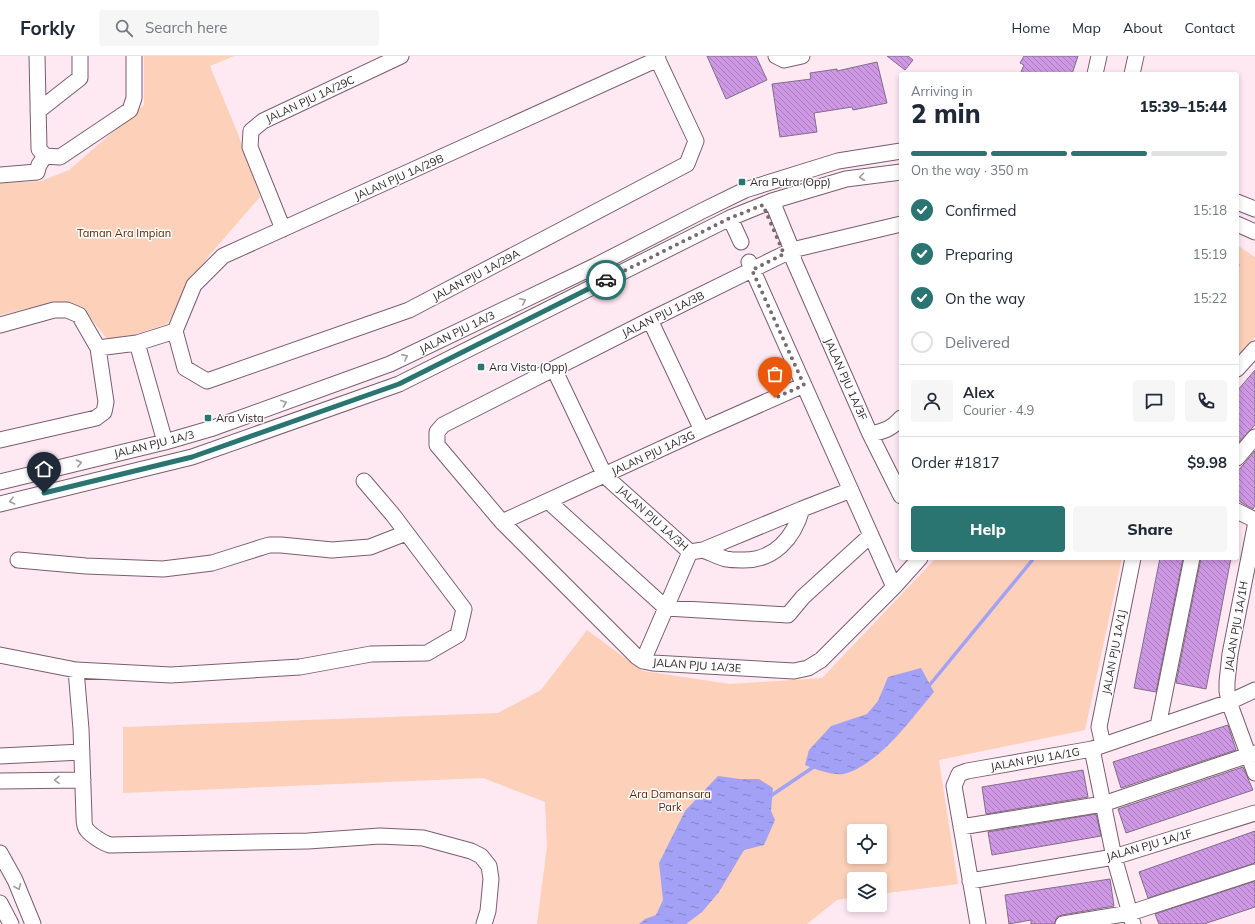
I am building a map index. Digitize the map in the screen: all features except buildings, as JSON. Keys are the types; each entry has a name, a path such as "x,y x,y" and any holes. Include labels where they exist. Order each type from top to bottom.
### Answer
{"street":[{"path":"37,56 39,149 44,156"},
{"path":"38,111 80,78 80,56"},
{"path":"44,156 60,157 130,110 134,98 134,56"},
{"name":"JALAN PJU 1A/29C","path":"283,229 250,147 251,131 262,120 401,56"},
{"path":"776,56 784,60 802,56"},
{"path":"1095,72 1099,56"},
{"path":"1132,72 1136,56"},
{"name":"JALAN PJU 1A/29B","path":"175,331 194,285 224,256 657,58"},
{"name":"JALAN PJU 1A/29A","path":"175,331 185,368 207,382 409,310 687,164 696,141 657,58"},
{"name":"JALAN PJU 1A/3","path":"0,482 165,442 213,428 390,364 595,266 746,190 838,161 899,151"},
{"path":"0,175 37,172 44,156"},
{"name":"JALAN PJU 1A/3","path":"0,504 192,457 399,384 730,218 768,203 846,179 899,172"},
{"name":"JALAN PJU 1A/3F","path":"768,203 870,434 899,492"},
{"path":"1239,203 1255,209"},
{"path":"730,218 741,242"},
{"path":"1239,225 1255,232"},
{"name":"JALAN PJU 1A/3B","path":"437,432 443,425 650,320 751,266 899,226"},
{"path":"751,266 894,587"},
{"path":"0,325 54,310 67,310 79,315 98,348 106,402 104,412 96,418 0,440"},
{"path":"650,320 702,430"},
{"path":"98,348 137,343 175,331"},
{"path":"137,343 165,442"},
{"path":"1239,367 1255,349"},
{"path":"554,369 605,476"},
{"name":"JALAN PJU 1A/3G","path":"502,522 804,385"},
{"path":"870,434 893,426 899,420"},
{"name":"JALAN PJU 1A/3E","path":"437,432 437,445 502,522 637,657 653,663 794,671 808,668 821,660 894,587 918,560"},
{"path":"1239,456 1255,438"},
{"name":"JALAN PJU 1A/3H","path":"605,476 697,551 728,560 751,560 767,556 781,545 792,533 798,522 802,509"},
{"path":"0,655 76,670 171,675 300,667 371,654 427,653 458,635 464,610 393,515 364,481"},
{"name":"JALAN PJU 1A/3H","path":"697,551 851,490"},
{"path":"548,501 666,608 788,615 803,597 871,535"},
{"path":"1239,512 1255,520"},
{"name":"JALAN PJU 1A/1H","path":"1255,527 1230,654 1227,686 1229,702 1252,754 1255,773"},
{"path":"18,560 86,566 163,569 212,563 269,545 332,550 370,548 406,533"},
{"path":"643,660 666,608 697,551"},
{"name":"JALAN PJU 1A/1J","path":"1132,918 1114,857 1103,804 1098,747 1099,727 1133,560"},
{"path":"1158,726 1192,560"},
{"path":"76,670 82,752 84,817 87,830 104,843 110,845 308,841 380,836 423,838 471,851 481,856 489,866 491,879 488,911 484,924"},
{"name":"JALAN PJU 1A/1G","path":"978,924 954,786 958,774 967,771 1098,747 1229,702 1255,690"},
{"path":"0,756 82,752"},
{"path":"961,827 1103,804 1252,754"},
{"path":"0,782 83,780"},
{"name":"JALAN PJU 1A/1F","path":"970,881 1114,857 1255,813"},
{"path":"0,853 15,880 33,924"},
{"path":"1063,924 1132,918 1255,872"},
{"path":"0,903 11,924"}],"green space":[{"name":"Taman Ara Impian","path":"144,56 234,56 210,66 238,134 260,197 207,258 167,324 130,336 107,339 81,306 34,307 0,315 0,183 41,181 69,170 144,105"},
{"path":"1239,246 1255,257 1255,337 1239,355"},
{"name":"Ara Damansara Park","path":"934,560 1122,560 1085,730 939,760 958,884 887,893 887,872 847,872 847,898 837,900 807,924 537,924 547,846 545,802 483,778 123,793 123,727 498,713 541,690 587,630 643,671 730,684 822,678"}],"water":[{"path":"921,668 934,692 894,740 882,751 857,769 844,774 830,773 805,765 809,750 831,726 867,714 878,701 888,677"},
{"path":"718,776 740,779 759,779 773,788 771,811 775,820 764,845 744,850 719,892 702,912 686,924 639,924 645,919 656,915 663,900 659,863 685,811"}],"waterway":[{"path":"928,687 1032,560"},
{"path":"769,798 815,766"}],"way so far":[{"path":"606,280 730,218 763,205 784,254 752,270 804,385 775,398"}],"place":[{"name":"Ara Putra (Opp)","path":"742,182"},
{"name":"Ara Vista (Opp)","path":"481,367"},
{"name":"Ara Vista","path":"208,418"}],"route":[{"path":"44,493 192,457 399,384 606,280"}]}
